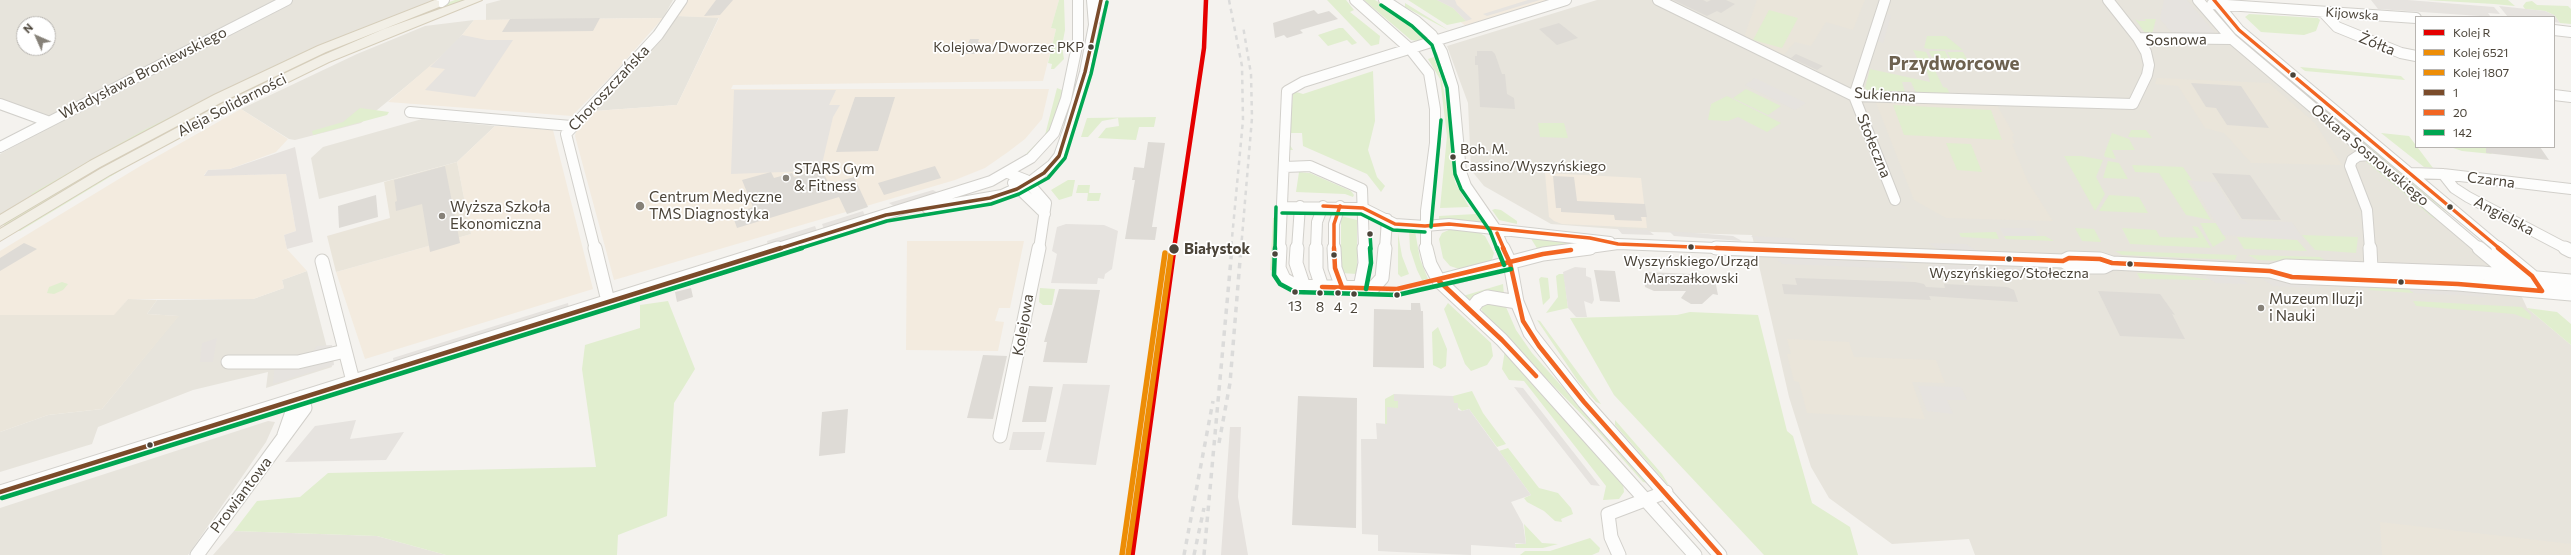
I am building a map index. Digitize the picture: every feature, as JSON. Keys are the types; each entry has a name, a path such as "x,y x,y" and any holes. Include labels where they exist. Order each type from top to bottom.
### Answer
{"main road":[{"name":"Aleja Solidarności","path":"0,236 105,172 237,102 325,59 381,35 476,0"},
{"name":"Aleja Solidarności","path":"0,221 95,164 219,98 322,48 443,1"}],"street":[{"name":"Władysława Broniewskiego","path":"0,147 47,121 287,0"},
{"name":"Choroszczańska","path":"608,301 566,138 571,126 658,34 682,0"},
{"path":"0,492 900,211 971,188 1008,173 1039,152 1054,133 1066,99 1078,41 1078,0"},
{"path":"1092,0 1094,25"},
{"path":"900,211 973,201 1017,189 1030,182 1052,166 1059,156 1085,72 1094,25 1101,0"},
{"path":"1355,0 1410,49 1429,73 1436,110 1435,144 1425,226 1426,248 1430,264 1439,281 1507,345 1695,555"},
{"path":"1384,0 1416,20 1437,41 1453,87 1462,172 1466,186 1495,228 1510,263 1517,302 1523,320 1539,346 1584,402 1666,492 1720,555"},
{"path":"1386,220 1382,278 1373,288 1304,287 1289,282 1280,274 1285,167 1286,94 1293,86 1303,82 1566,0"},
{"name":"Sukienna","path":"1658,0 1854,96 2133,104"},
{"name":"Stołeczna","path":"1885,0 1854,96 1895,200"},
{"path":"2108,0 2138,38"},
{"name":"Kijowska","path":"2198,1 2322,12 2415,18"},
{"name":"Oskara Sosnowskiego","path":"2198,1 2232,39 2511,275"},
{"name":"Oskara Sosnowskiego","path":"2216,2 2239,30 2532,276 2542,291"},
{"name":"Żółta","path":"2322,12 2337,27 2401,54 2415,56"},
{"path":"2555,30 2571,32"},
{"name":"Sosnowa","path":"2138,38 2232,39"},
{"name":"Sosnowa","path":"2133,104 2143,86 2149,65 2146,52 2138,38"},
{"path":"2555,95 2571,97"},
{"path":"0,104 47,121"},
{"path":"410,112 571,126"},
{"path":"1039,152 1047,155 1059,156"},
{"path":"2369,155 2358,156 2352,160 2350,166 2367,210 2371,269"},
{"path":"1285,167 1310,166 1362,189 1365,263 1360,288"},
{"path":"1008,173 1030,182"},
{"path":"1008,173 1017,189 1045,214"},
{"name":"Czarna","path":"2410,173 2443,174 2571,189"},
{"name":"Angielska","path":"2443,174 2454,188 2468,197 2571,251"},
{"name":"Kolejowa","path":"1000,436 1044,226 1046,203 1030,182"},
{"path":"971,188 975,194 973,201"},
{"path":"1300,206 1296,263 1304,287"},
{"path":"1322,287 1316,269 1316,256 1317,222 1324,206"},
{"path":"1282,207 1340,206 1363,208 1395,224 1425,226 1449,224 1495,228 1590,238 1618,244"},
{"path":"1340,206 1334,224 1334,255 1335,268 1342,287"},
{"path":"2454,226 2467,230 2472,229 2471,224"},
{"path":"1439,281 1557,251 1618,244 2063,261 2072,266 2082,267 2104,267 2112,263 2270,271 2292,277 2456,278 2511,275 2571,281"},
{"path":"322,261 353,381"},
{"path":"2270,271 2286,266 2371,269 2456,278 2571,294"},
{"path":"2511,275 2542,291"},
{"path":"1471,310 1478,302 1487,297 1517,302"},
{"path":"228,362 298,362 345,350"},
{"name":"Prowiantowa","path":"197,555 305,408 302,397"},
{"path":"1619,555 1611,537 1608,514 1666,492"}],"shaded area":[{"path":"0,0 283,0 49,116 0,101"},
{"path":"293,0 436,0 368,26 52,184 0,215 0,154 167,63"},
{"path":"501,0 673,0 663,18 486,20 486,4"},
{"path":"686,0 1059,0 1051,28 1056,29 1043,81 733,85 731,89 1049,89 1042,119 1025,139 1008,152 985,168 955,180 614,280 575,136 576,131 595,111 677,105 719,18 677,16"},
{"path":"1432,0 1551,0 1467,27"},
{"path":"1437,0 1455,0 1457,5 1472,19 1466,21 1453,8"},
{"path":"1528,0 1540,0 1487,16 1483,14"},
{"path":"1597,0 2193,0 2221,36 2515,282 2527,308 2571,345 2571,555 1975,555 1969,539 1892,544 1829,498 1811,467 1789,397 1752,235 1653,232 1551,224 1484,186 1471,170 1468,103 1447,46"},
{"path":"1757,0 1865,0 1853,30 1826,22 1811,46 1795,42 1781,58 1743,40"},
{"path":"2164,0 2187,0 2215,33 2172,33 2160,19"},
{"path":"2371,0 2408,0 2494,7 2500,14 2488,13 2490,16 2480,16 2378,9"},
{"path":"2499,6 2545,11 2555,16 2507,16"},
{"path":"1885,14 1891,15 1883,43 1877,41"},
{"path":"677,16 719,17 677,105 595,111"},
{"path":"2555,16 2560,23 2555,22"},
{"path":"663,18 614,73 572,116 388,102 454,45 474,20"},
{"path":"474,20 454,45 430,67 361,123 295,140 289,139 241,109 357,54 425,26"},
{"path":"462,35 487,40 513,40 475,97 425,90 445,69 430,67"},
{"path":"1755,78 1806,103 1795,110 1745,85"},
{"path":"2157,78 2269,83 2315,123 2342,165 2251,163 2224,133 2205,128 2178,86 2155,84"},
{"path":"734,90 836,90 829,105 840,105 833,117 822,164 837,165 836,170 731,174"},
{"path":"1875,100 1997,105 2014,135 2012,137 2015,143 2012,144 2028,182 2053,221 1946,218 1914,200"},
{"path":"241,109 288,139 276,152 230,169 208,170 204,175 286,174 296,231 284,235 287,249 307,271 282,280 284,288 253,299 128,299 115,315 0,315 0,251 142,165"},
{"path":"422,119 495,126 457,162 319,199 311,158 323,147"},
{"path":"495,126 553,130 593,289 365,359 336,272 471,234 457,162"},
{"path":"295,147 313,242 287,249 284,235 296,231 286,174 204,176 208,170 230,169"},
{"name":"Wyższa Szkoła Ekonomiczna","path":"457,162 471,234 336,272 327,236 390,218 384,182"},
{"path":"1545,173 1641,178 1647,228 1562,224 1554,221 1549,217"},
{"path":"2191,181 2216,182 2240,220 2292,222 2304,240 2223,235"},
{"path":"933,190 940,194 895,207 889,203"},
{"path":"863,211 865,216 824,229 822,224"},
{"path":"1066,224 1104,225 1118,231 1112,269 1105,274 1104,279 1098,278 1097,284 1051,283 1057,254 1052,251 1057,227"},
{"path":"815,226 817,231 768,246 767,241"},
{"path":"1617,228 1648,230 1654,235 1622,234"},
{"path":"2000,228 2034,228 2038,236 2004,236"},
{"path":"1669,231 1733,236 1742,241 1674,236"},
{"path":"1751,236 1792,238 1803,244 1759,242"},
{"path":"907,241 1024,241 1010,308 999,308 995,321 1004,322 998,351 906,350"},
{"path":"1928,243 1966,244 1977,251 1938,249"},
{"path":"1774,258 1899,263 1909,269 1783,264"},
{"path":"1928,264 2044,269 2054,275 1940,270"},
{"path":"1575,267 1586,268 1586,276 1591,278 1594,300 1592,304 1584,301 1587,317 1576,317 1568,308 1563,272"},
{"path":"307,271 332,367 266,388 268,372 193,390 98,427 92,444 0,472 0,432 48,415 102,409 178,316 147,314 157,300 253,299 284,288 282,280"},
{"path":"2205,276 2238,277 2249,284 2216,283"},
{"path":"2263,279 2304,282 2315,288 2273,286"},
{"path":"2405,287 2483,291 2493,297 2483,294 2486,297 2460,295 2457,293 2458,295 2428,294 2424,291 2426,294 2414,293"},
{"path":"128,299 157,300 147,314 179,316 102,409 48,415 0,432 0,315 114,315"},
{"path":"568,303 569,308 394,364 393,358"},
{"path":"217,338 213,362 200,362 202,343"},
{"path":"1787,339 1849,342 1854,357 1936,360 1945,383 1912,382 1925,419 1807,413 1799,382 1794,381 1787,354 1791,354"},
{"path":"332,345 334,365 273,384 275,362 307,360 317,346"},
{"path":"1063,384 1110,385 1096,465 1046,462"},
{"path":"1918,386 1961,387 1967,400 1947,400 1953,414 1927,411"},
{"path":"1514,387 1523,388 1600,486 1591,485"},
{"path":"1394,394 1453,396 1454,403 1458,403 1458,410 1462,411 1469,409 1531,495 1511,502 1523,524 1526,544 1515,543 1516,548 1471,545 1471,555 1378,551 1378,535 1362,534 1361,439 1377,439 1376,423 1387,424 1387,407 1398,408 1398,401 1394,401"},
{"path":"356,420 350,439 404,432 386,460 285,462 315,426"},
{"path":"268,421 275,422 266,442 188,555 0,555 0,508"},
{"path":"1230,427 1241,427 1238,497 1248,555 1221,555"},
{"path":"1013,432 1045,432 1041,450 1009,450"},
{"path":"2380,522 2571,544 2571,555 2382,555"},
{"path":"234,531 377,536 446,555 213,555"}],"green space":[{"path":"455,0 469,0 232,101 225,98 300,62 406,17"},
{"path":"1059,0 1064,0 1065,30 1062,46 1064,59 1054,69 1051,69 1052,64 1048,63 1056,29 1051,28"},
{"path":"1327,0 1346,0 1354,10 1350,12 1380,36 1379,44 1371,46"},
{"path":"1364,0 1375,0 1388,8 1413,26 1424,38 1418,41 1411,40"},
{"path":"1408,0 1437,0 1453,8 1466,21 1447,25"},
{"path":"2426,0 2508,0 2515,6 2494,4"},
{"path":"2532,1 2537,5 2568,6 2571,9 2571,24 2560,23 2554,15 2545,11 2525,9 2523,6 2526,2"},
{"path":"1405,3 1442,26 1448,30 1405,7"},
{"path":"1769,10 1798,18 1782,48 1753,40"},
{"path":"2249,14 2318,18 2320,20 2316,31 2304,35 2261,32 2245,17"},
{"path":"2215,17 2222,17 2465,226 2403,179 2241,42"},
{"path":"2135,19 2139,21 2146,21 2144,19 2156,19 2152,34 2145,33"},
{"path":"1343,28 1357,43 1352,45 1347,40 1328,46 1318,35"},
{"path":"1927,36 1946,36 1963,50 1924,48"},
{"path":"1913,50 1926,52 1943,87 1947,88 1950,94 1916,93 1911,82 1902,82 1905,92 1868,91 1865,88 1870,69 1930,82 1923,59 1917,58"},
{"path":"1929,51 1945,51 1949,60 1952,61 1947,52 1963,52 1972,68 1950,68 1931,56"},
{"path":"1434,57 1442,80 1449,121 1455,182 1469,207 1440,208 1447,136 1440,79 1428,59"},
{"path":"2300,67 2401,76 2405,80 2305,71"},
{"path":"1373,71 1375,121 1368,150 1377,177 1385,186 1381,192 1367,174 1303,146 1302,133 1291,133 1290,145 1293,150 1289,150 1293,91 1303,94"},
{"path":"1057,88 1062,90 1062,93 1052,126 1036,149 1023,157 1045,135"},
{"path":"1746,89 1781,106 1768,115 1733,98"},
{"path":"1727,96 1781,123 1767,132 1738,117 1728,121 1708,120 1711,104"},
{"path":"211,97 35,196 31,194 142,131"},
{"path":"219,101 224,105 10,227 1,224 78,178"},
{"path":"1893,105 1991,110 2002,140 1904,135"},
{"path":"360,108 389,112 387,115 313,135 312,131 343,122"},
{"path":"230,109 231,110 128,166 20,231 17,230 132,161"},
{"path":"1156,117 1154,127 1139,127 1136,140 1098,138 1106,128 1119,126 1118,118 1102,121 1088,137 1081,137 1087,118"},
{"path":"1538,123 1564,123 1568,138 1540,137"},
{"path":"2131,130 2146,130 2152,138 2128,137"},
{"path":"2112,133 2129,139 2135,150 2112,150 2116,159 2105,157 2104,155"},
{"path":"2381,133 2409,136 2415,144 2415,148 2418,148 2433,168 2424,167"},
{"path":"1946,143 1971,144 1982,172 1957,170"},
{"path":"2453,148 2488,148 2492,154 2462,151"},
{"path":"2064,156 2081,156 2103,160 2096,177 2105,194 2095,211"},
{"path":"2367,158 2437,218 2433,218 2363,159"},
{"path":"2108,161 2119,163 2128,179 2103,178"},
{"path":"2132,165 2183,167 2192,180 2187,180 2211,220 2186,215 2159,173 2135,172"},
{"path":"1299,172 1310,173 1351,191 1354,195 1353,197 1345,194 1296,192"},
{"path":"1068,180 1075,180 1072,196 1059,200 1051,190"},
{"path":"1078,185 1090,185 1089,193 1101,193 1099,201 1087,201 1088,193 1076,193"},
{"path":"2109,195 2139,197 2148,213 2099,211"},
{"path":"1492,210 1501,210 1517,221 1517,224 1499,220"},
{"path":"1476,214 1483,224 1439,219 1439,216"},
{"path":"1278,216 1275,272 1270,270 1273,218"},
{"path":"1341,216 1357,220 1357,274 1341,273"},
{"path":"2200,223 2216,223 2226,239 2213,247"},
{"path":"2192,226 2198,227 2211,248 2130,244 2122,228 2156,230 2160,237 2199,238"},
{"path":"2075,228 2094,229 2101,242 2082,241"},
{"path":"1451,229 1478,232 1485,236 1494,253 1492,260 1462,270 1450,266 1443,258 1439,239 1442,233"},
{"path":"1409,230 1415,231 1420,259 1428,279 1422,280 1417,270 1410,249"},
{"path":"1996,232 1999,239 1961,237 1959,233"},
{"path":"1398,233 1402,256 1409,274 1401,277 1398,274"},
{"path":"2302,235 2358,237 2356,253 2315,250"},
{"path":"2004,236 2045,236 2054,241 2006,239"},
{"path":"1530,237 1589,244 1538,250"},
{"path":"2237,237 2297,240 2307,251 2244,249"},
{"path":"2115,251 2237,255 2235,260 2122,255"},
{"path":"2248,255 2320,257 2329,263 2258,260"},
{"path":"2137,273 2185,276 2211,280 2140,279"},
{"path":"1559,274 1564,274 1568,308 1546,313 1558,297 1556,276"},
{"path":"1541,277 1548,278 1550,298 1543,305 1539,279"},
{"path":"62,282 68,284 63,290 54,294 47,293 49,287"},
{"path":"1503,284 1504,295 1471,303 1463,296"},
{"path":"2373,286 2405,287 2414,293 2368,290"},
{"path":"1040,288 1055,289 1052,305 1043,305 1039,302"},
{"path":"668,301 695,369 674,403 667,516 618,535 617,555 446,555 377,536 234,531 257,501 300,497 328,473 596,467 582,369 585,345 640,328 640,305"},
{"path":"2413,301 2522,307 2531,315 2530,320 2514,314 2416,306"},
{"path":"1486,302 1506,307 1516,330 1532,353 1648,483 1643,482 1595,428 1484,315 1481,308"},
{"path":"1448,303 1491,343 1493,356 1487,365 1471,371 1465,364 1444,309"},
{"path":"2527,308 2557,312 2571,324 2571,345"},
{"path":"1690,312 1758,315 1787,431 1793,436 1812,503 1850,527 1858,555 1764,555 1614,395 1570,318 1677,315"},
{"path":"1537,320 1540,321 1601,404 1596,402 1578,381"},
{"path":"1438,327 1447,349 1446,366 1441,369 1433,365 1432,332"},
{"path":"1505,350 1623,484 1624,492 1619,499 1603,500 1606,486 1524,381 1509,380 1502,369"},
{"path":"1472,391 1483,413 1506,444 1497,447 1469,409 1462,411 1453,403 1453,396"},
{"path":"1394,394 1394,401 1398,401 1398,408 1385,428 1385,399"},
{"path":"1615,420 1662,474 1670,487 1615,425"},
{"path":"1508,448 1539,488 1558,493 1571,508 1573,514 1561,519 1562,522 1555,521 1544,511 1527,502 1524,498 1531,495 1499,451"},
{"path":"1524,524 1542,543 1558,544 1543,548 1516,548 1515,544 1526,544"},
{"path":"1590,538 1600,548 1599,552 1592,555 1520,555 1525,551 1550,551"}],"building":[{"path":"716,0 733,0 720,15 704,16"},
{"path":"1673,0 1703,0 1707,2 1711,0 1726,0 1735,4 1721,13 1717,11 1707,16"},
{"path":"1314,10 1318,14 1329,11 1338,19 1300,30 1303,33 1287,38 1284,35 1275,38 1273,23"},
{"path":"600,18 593,31 502,32 510,19"},
{"path":"1559,23 1578,38 1557,45 1539,29"},
{"path":"970,39 979,39 978,42 980,42 975,54 964,54"},
{"path":"1477,51 1492,51 1495,54 1502,74 1505,74 1507,94 1514,98 1515,109 1480,107 1478,65 1475,65 1475,56 1477,56"},
{"path":"1796,54 1823,66 1817,70 1791,58"},
{"path":"2191,83 2241,86 2269,128 2227,125 2216,108 2206,107"},
{"path":"855,97 895,97 878,151 836,152"},
{"path":"1148,142 1165,143 1152,227 1157,227 1155,240 1125,239 1135,180 1132,180 1134,167 1144,168"},
{"path":"2486,148 2541,148 2549,160 2486,153"},
{"name":"Wyższa Szkoła Ekonomiczna","path":"445,166 460,243 430,252 422,204 396,211 395,202 397,201 394,180"},
{"path":"935,166 941,178 884,195 878,183"},
{"path":"771,172 774,178 792,173 794,177 812,172 813,174 823,172 829,184 854,177 868,207 847,214 839,197 737,228 732,214 753,207 742,180"},
{"path":"2212,173 2250,175 2281,220 2242,219"},
{"path":"1553,176 1574,177 1577,201 1645,204 1647,217 1641,217 1642,221 1615,220 1614,215 1561,212 1561,208 1556,208"},
{"path":"376,195 378,217 339,228 338,206"},
{"path":"24,243 37,249 0,271 0,258"},
{"path":"1594,270 1615,271 1620,302 1600,301"},
{"path":"1647,272 1714,275 1718,295 1713,294 1702,304 1691,304 1681,298 1686,291 1654,291 1645,287 1644,276"},
{"path":"1795,278 1915,282 1924,284 1926,287 1945,288 1944,284 2007,287 2014,290 2018,302 1929,296 1931,300 1784,294 1782,284 1797,285"},
{"path":"691,288 693,297 677,302 675,292"},
{"path":"1059,289 1100,290 1087,363 1043,362 1047,342 1044,342"},
{"path":"2098,291 2160,294 2175,315 2172,314 2185,339 2120,336"},
{"path":"1411,303 1420,303 1421,311 1423,311 1424,368 1373,367 1374,309 1411,310"},
{"path":"983,355 1007,356 993,419 967,418"},
{"path":"1029,386 1053,387 1046,422 1022,422"},
{"path":"1298,396 1357,398 1356,528 1292,525"},
{"path":"848,409 845,453 819,456 822,412"}],"railway":[{"path":"1229,0 1242,66 1243,120 1231,249"},
{"path":"1241,249 1252,118 1251,74 1243,26"},
{"path":"1204,555 1232,248"},
{"path":"1219,443 1230,383 1241,248"},
{"path":"1184,555 1213,401"},
{"path":"1194,555 1204,508"}],"rail line":[{"name":"R","path":"1132,555 1188,143 1204,48 1206,0"},
{"name":"6521","path":"1122,555 1165,253"},
{"name":"1807","path":"1128,555 1171,254"}],"transit line":[{"name":"1","path":"0,492 886,215 990,198 1017,189 1044,173 1059,156 1085,72 1101,0"},
{"name":"20","path":"2214,0 2239,30 2532,276 2542,291"},
{"name":"142","path":"2,498 887,221 991,204 1019,194 1048,178 1065,158 1091,74 1107,2"},
{"name":"142","path":"1381,5 1412,26 1432,45 1439,60 1447,88 1455,174 1461,189 1490,231 1504,265"},
{"name":"142","path":"1431,227 1437,182 1441,120"},
{"name":"20","path":"1323,206 1363,208 1395,224 1425,226 1449,224 1590,238 1618,244 2063,261 2069,258 2100,259 2112,263 2270,271 2292,277 2458,284 2542,291"},
{"name":"20","path":"1340,206 1334,224 1334,255 1335,268 1342,287"},
{"name":"142","path":"1276,207 1274,275 1280,284 1295,292 1397,295 1511,269"},
{"name":"142","path":"1282,213 1361,214 1393,230 1425,232"},
{"name":"20","path":"1497,233 1510,263 1523,321 1539,346 1584,402 1720,555"},
{"name":"142","path":"1366,289 1371,263 1370,234"},
{"name":"20","path":"1322,287 1397,289 1543,254 1571,250"},
{"name":"20","path":"1439,281 1502,340 1536,376"}],"place":[{"name":"Kolejowa/Dworzec PKP","path":"1091,47"},
{"name":"Boh. M. Cassino/Wyszyńskiego","path":"1453,157"},
{"name":"STARS Gym & Fitness","path":"786,178"},
{"name":"Centrum Medyczne TMS Diagnostyka","path":"640,206"},
{"name":"Wyższa Szkoła Ekonomiczna","path":"442,216"},
{"name":"Wyszyńskiego/Urząd Marszałkowski","path":"1691,247"},
{"name":"Białystok","path":"1174,249"},
{"name":"Wyszyńskiego/Stołeczna","path":"2009,259"},
{"name":"13","path":"1295,292"},
{"name":"8","path":"1320,293"},
{"name":"4","path":"1338,293"},
{"name":"2","path":"1354,294"},
{"name":"Muzeum Iluzji i Nauki","path":"2261,308"}],"district":[{"name":"Przydworcowe","path":"1954,64"}]}
